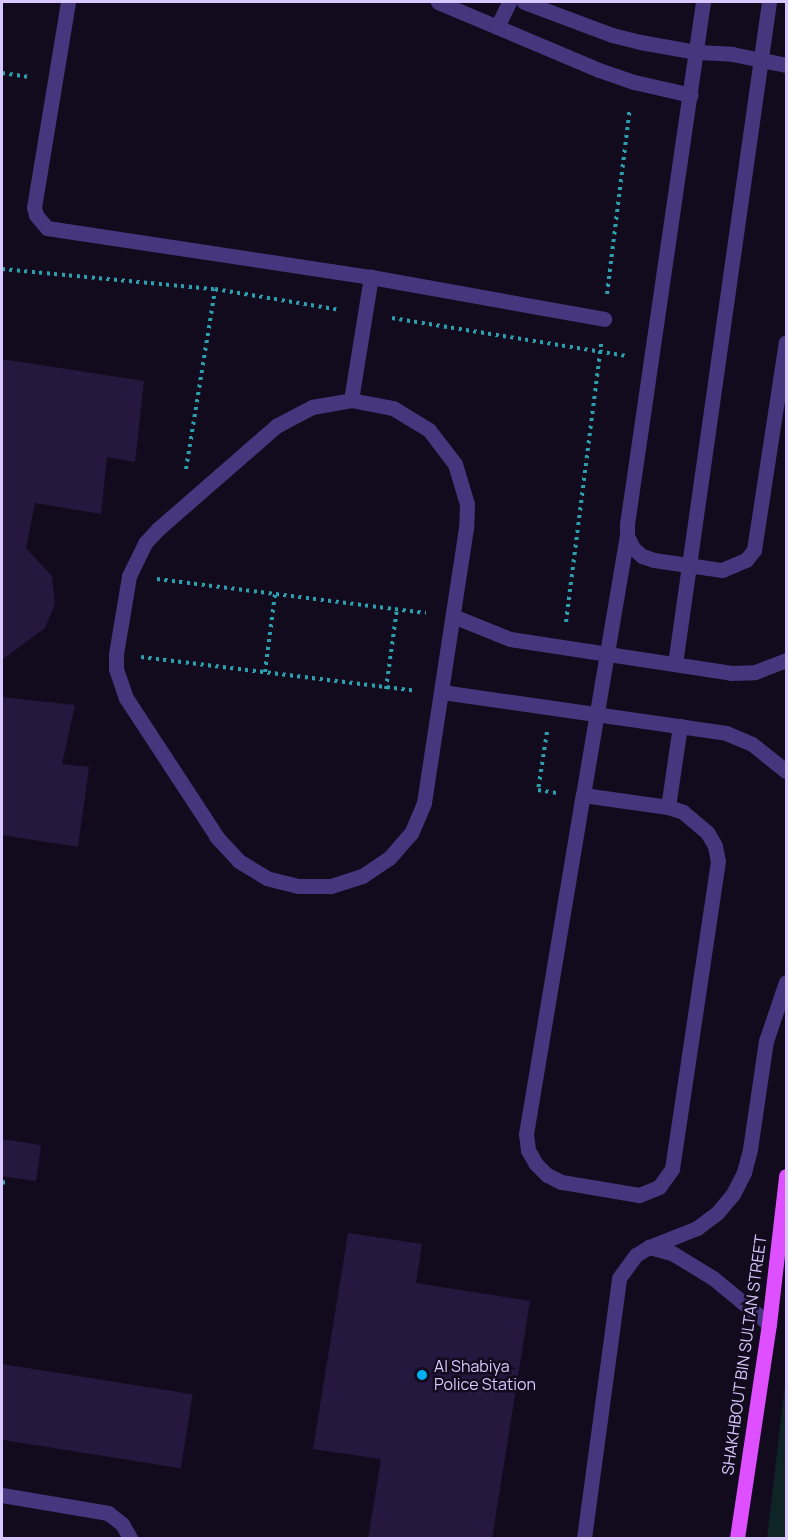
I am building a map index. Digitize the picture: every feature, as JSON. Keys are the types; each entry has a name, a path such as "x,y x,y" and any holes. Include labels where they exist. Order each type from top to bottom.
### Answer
{"main road":[{"name":"SHAKHBOUT BIN SULTAN STREET","path":"737,1539 768,1324 786,1176"}],"lane":[{"path":"68,2 34,207 40,222 54,230 371,277 604,319"},
{"path":"438,2 634,82 691,95"},
{"path":"497,27 509,2"},
{"path":"524,2 612,35 697,52 761,59 786,65"},
{"path":"583,795 668,807 683,812 707,832 718,861 672,1169 659,1187 639,1195 561,1182 547,1175 536,1164 528,1150 526,1134 583,795 608,654 627,536 703,2"},
{"path":"675,664 769,2"},
{"path":"351,400 371,277"},
{"path":"627,536 633,548 642,556 689,566 722,570 734,567 746,560 754,550 758,537 786,342"},
{"path":"351,400 393,408 429,430 455,464 467,504 453,616 424,803 411,833 389,858 362,876 331,885 298,886 267,878 248,867 239,861 217,837 126,698 116,669 116,654 129,576 145,543 179,510 276,426 312,407 351,400"},
{"path":"453,616 510,639 731,673 755,672 786,660"},
{"path":"442,692 726,733 752,744 786,771"},
{"path":"668,807 680,726"},
{"path":"584,1539 619,1278 636,1255 649,1247 697,1228 717,1213 740,1180 750,1149 766,1041 786,982"},
{"path":"649,1247 672,1253 703,1271 733,1292 768,1324"},
{"path":"2,1495 108,1513 122,1524 130,1539"}],"path":[{"path":"563,647 634,82"},
{"path":"2,269 215,289 651,360"},
{"path":"179,510 215,289"},
{"path":"129,576 453,616"},
{"path":"265,672 275,594"},
{"path":"386,689 398,609"},
{"path":"116,654 386,689 442,692"},
{"path":"538,790 551,708"},
{"path":"2,1182 7,1183"}],"green space":[{"path":"786,1376 786,1538 767,1538"}],"building":[{"path":"2,359 144,381 135,462 107,457 101,514 35,503 26,548 52,576 55,604 45,628 2,660"},
{"path":"2,697 75,705 62,764 89,767 78,847 2,835"},
{"path":"2,1139 41,1145 36,1181 2,1176"},
{"name":"Al Shabiya Police Station","path":"348,1233 422,1244 416,1283 530,1301 492,1539 368,1539 381,1459 313,1449"},
{"path":"2,1364 193,1394 181,1468 2,1440"}],"place":[{"name":"Al Shabiya Police Station","path":"422,1375"}]}
